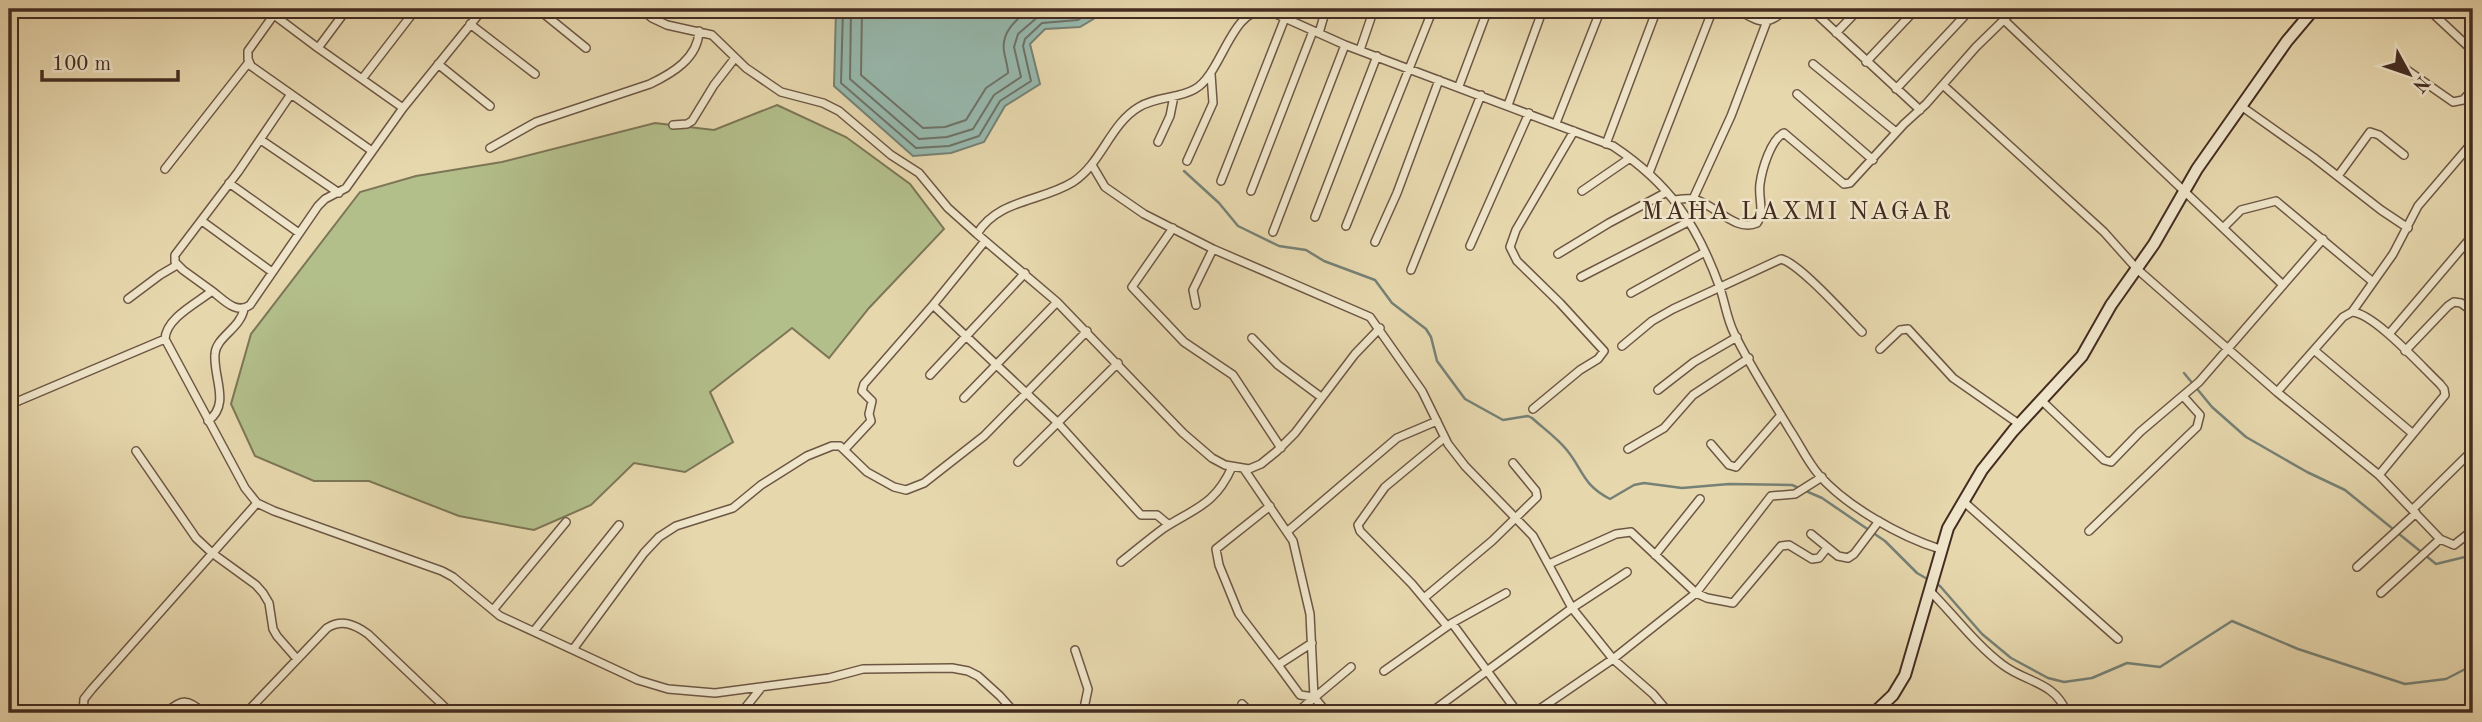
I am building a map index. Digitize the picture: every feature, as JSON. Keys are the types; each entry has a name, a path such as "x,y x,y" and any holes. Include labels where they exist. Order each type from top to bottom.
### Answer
{"street":[{"path":"318,48 347,9"},
{"path":"362,79 416,9"},
{"path":"208,421 217,414 220,405 215,353 221,341 239,323 244,309 253,302 321,201 346,188 403,108 482,9"},
{"path":"538,9 586,48"},
{"path":"641,9 667,25 712,35 754,74 781,92 823,103 839,111 891,155 919,173 948,208 1025,273 1087,331 1196,445 1212,458 1231,467 1244,469 1261,464 1281,448 1355,354 1380,328"},
{"path":"1251,191 1326,9"},
{"path":"1360,50 1374,9"},
{"path":"1346,226 1433,9"},
{"path":"1459,86 1488,9"},
{"path":"1508,105 1543,9"},
{"path":"1556,124 1601,9"},
{"path":"1606,144 1657,9"},
{"path":"1649,173 1713,9"},
{"path":"1738,9 1752,18 1767,21"},
{"path":"1693,199 1731,116 1767,21 1787,9"},
{"path":"1811,9 1920,110"},
{"path":"1836,33 1859,9"},
{"path":"1866,62 1916,9"},
{"path":"1896,89 1971,9"},
{"path":"1675,200 1693,199 1716,209 1737,223 1749,226 1757,223 1761,215 1760,184 1775,142 1782,134 1790,136 1843,184 1854,180 1896,132 2015,9"},
{"path":"1874,713 1893,695 1905,675 1940,549 1948,528 1982,470 2019,424 2082,355 2165,225 2184,190 2241,106 2314,9"},
{"path":"2428,9 2473,51"},
{"path":"976,234 982,225 1001,210 1065,186 1092,165 1120,125 1136,108 1198,88 1211,74 1235,31 1245,19 1257,11 1268,10 1345,45 1606,144 1649,173 1675,200 1690,221 1705,252 1737,337 1805,456 1822,477 1879,521 1900,534 1940,549"},
{"path":"372,150 249,62 247,56 251,46 276,12 318,48 403,108"},
{"path":"1221,181 1285,18"},
{"path":"2004,19 2282,284"},
{"path":"470,24 535,75"},
{"path":"490,148 537,122 650,84 668,75 694,51 699,42 699,31"},
{"path":"1273,232 1345,45"},
{"path":"1315,217 1377,56"},
{"path":"673,125 692,121 713,85 735,58"},
{"path":"165,169 249,62"},
{"path":"2397,63 2453,102 2463,100 2473,89"},
{"path":"438,64 490,106"},
{"path":"1813,64 1896,132"},
{"path":"1187,161 1213,103 1211,74"},
{"path":"1375,242 1397,193 1439,80"},
{"path":"1943,85 2104,233 2137,269 2277,391 2379,475 2440,539 2454,545 2473,530"},
{"path":"244,309 235,308 177,265 174,258 261,140 291,94"},
{"path":"1797,94 1873,160"},
{"path":"1411,270 1481,95"},
{"path":"1158,142 1170,116 1174,96"},
{"path":"2241,106 2408,228"},
{"path":"1470,246 1529,113"},
{"path":"1533,409 1580,370 1598,359 1604,351 1517,261 1510,247 1516,230 1574,131"},
{"path":"2338,176 2370,132 2379,135 2404,155"},
{"path":"261,140 339,193"},
{"path":"2277,391 2343,317 2352,312 2393,254 2418,206 2470,144"},
{"path":"1582,191 1630,158"},
{"path":"1092,165 1100,181 1115,196 1173,228 1213,249 1370,317 1422,391 1444,438 1465,466 1533,536 1572,608 1613,659 1653,694 1669,713"},
{"path":"229,183 299,233"},
{"path":"1558,254 1667,192"},
{"path":"2223,228 2241,209 2276,201 2373,282"},
{"path":"202,221 272,272"},
{"path":"1581,277 1690,221"},
{"path":"1173,228 1132,287 1184,342 1233,375 1281,448"},
{"path":"2389,334 2473,235"},
{"path":"2041,400 2109,463 2140,432 2199,382 2323,239"},
{"path":"845,449 871,421 869,414 872,401 862,391 863,384 985,241"},
{"path":"1196,304 1193,290 1213,249"},
{"path":"1631,292 1705,252"},
{"path":"1622,346 1662,315 1776,261 1785,260 1800,271 1862,332"},
{"path":"128,299 177,265"},
{"path":"930,375 1025,273"},
{"path":"212,291 173,321 166,331 165,339 233,469 257,503 442,571 500,616 574,648 638,680 668,689 715,693 829,678 863,670 952,667 978,676 1014,713"},
{"path":"964,398 1057,302"},
{"path":"2405,351 2448,306 2455,302 2461,303 2473,312"},
{"path":"933,305 1057,422 1141,514 1157,515 1169,525"},
{"path":"2352,312 2360,313 2389,334 2444,389 2445,395 2379,475"},
{"path":"1880,349 1900,330 1908,329 1954,378 2019,424"},
{"path":"574,648 644,553 667,531 686,522 733,508 761,485 807,456 832,446 845,449 867,472 881,481 894,487 914,488 984,436 1087,331"},
{"path":"1658,390 1694,362 1737,337"},
{"path":"1252,338 1278,365 1321,397"},
{"path":"9,405 165,339"},
{"path":"2314,350 2412,433"},
{"path":"1628,449 1664,428 1693,396 1749,358"},
{"path":"1018,462 1118,363"},
{"path":"2089,531 2197,427 2200,415 2186,393"},
{"path":"1711,444 1729,465 1736,467 1781,415"},
{"path":"1288,531 1397,438 1437,421"},
{"path":"1444,438 1385,488 1358,525 1360,531 1450,624 1488,670 1518,713"},
{"path":"2357,567 2402,526 2473,450"},
{"path":"136,451 196,538 263,593 269,603 273,629 297,659"},
{"path":"1424,598 1536,499 1538,494 1513,463"},
{"path":"1121,562 1169,525 1205,505 1223,484 1231,467"},
{"path":"1244,469 1288,531 1295,547 1310,614 1314,697 1327,713"},
{"path":"1534,713 1613,659 1696,593 1774,494 1789,495 1822,477"},
{"path":"1655,555 1700,499"},
{"path":"1963,501 2118,639"},
{"path":"83,713 84,699 92,689 257,503"},
{"path":"1270,506 1216,549 1219,565 1239,614 1300,695 1314,697"},
{"path":"1811,534 1838,556 1848,558 1854,555 1879,521"},
{"path":"493,610 566,523"},
{"path":"534,631 620,525"},
{"path":"1549,564 1621,532 1631,532 1696,593 1733,603 1781,547 1789,545 1812,559 1819,558 1827,548"},
{"path":"2381,593 2440,539"},
{"path":"1430,713 1572,608 1627,572"},
{"path":"1932,585 2003,665 2036,680 2052,691 2067,713"},
{"path":"1384,671 1450,624 1506,593"},
{"path":"246,713 327,628 343,622 368,634 451,713"},
{"path":"1278,666 1312,643"},
{"path":"1075,650 1088,689 1083,713"},
{"path":"1296,713 1351,667"},
{"path":"741,713 761,688"},
{"path":"166,713 182,702 187,702 205,713"},
{"path":"1242,704 1251,713"},
{"path":"1441,706 1446,713"}],"green space":[{"path":"777,105 846,137 910,184 944,229 869,308 829,358 792,328 710,392 733,442 685,472 634,463 591,505 534,530 459,516 369,481 314,481 255,456 231,404 251,334 360,192 416,176 502,162 655,123 714,130"}],"water":[{"path":"836,9 1110,9 1080,27 1045,29 1030,44 1040,84 1005,106 984,142 951,153 913,156 834,86"}],"waterway":[{"path":"1184,171 1219,203 1238,226 1279,246 1306,250 1324,261 1375,280 1392,303 1426,329 1431,337 1437,361 1465,399 1503,420 1528,416 1532,418 1566,449 1594,488 1610,499 1634,485 1644,483 1682,488 1729,484 1792,485 1822,498 1885,541 1917,573 1929,580"},
{"path":"2184,373 2212,407 2246,437 2345,490 2436,564 2473,555"},
{"path":"1935,583 1982,634 2011,658 2048,678 2064,682 2092,678 2127,663 2160,667 2232,621 2298,649 2405,684 2446,679 2473,665"}],"district":[{"name":"MAHA LAXMI NAGAR","path":"1797,210"}]}
